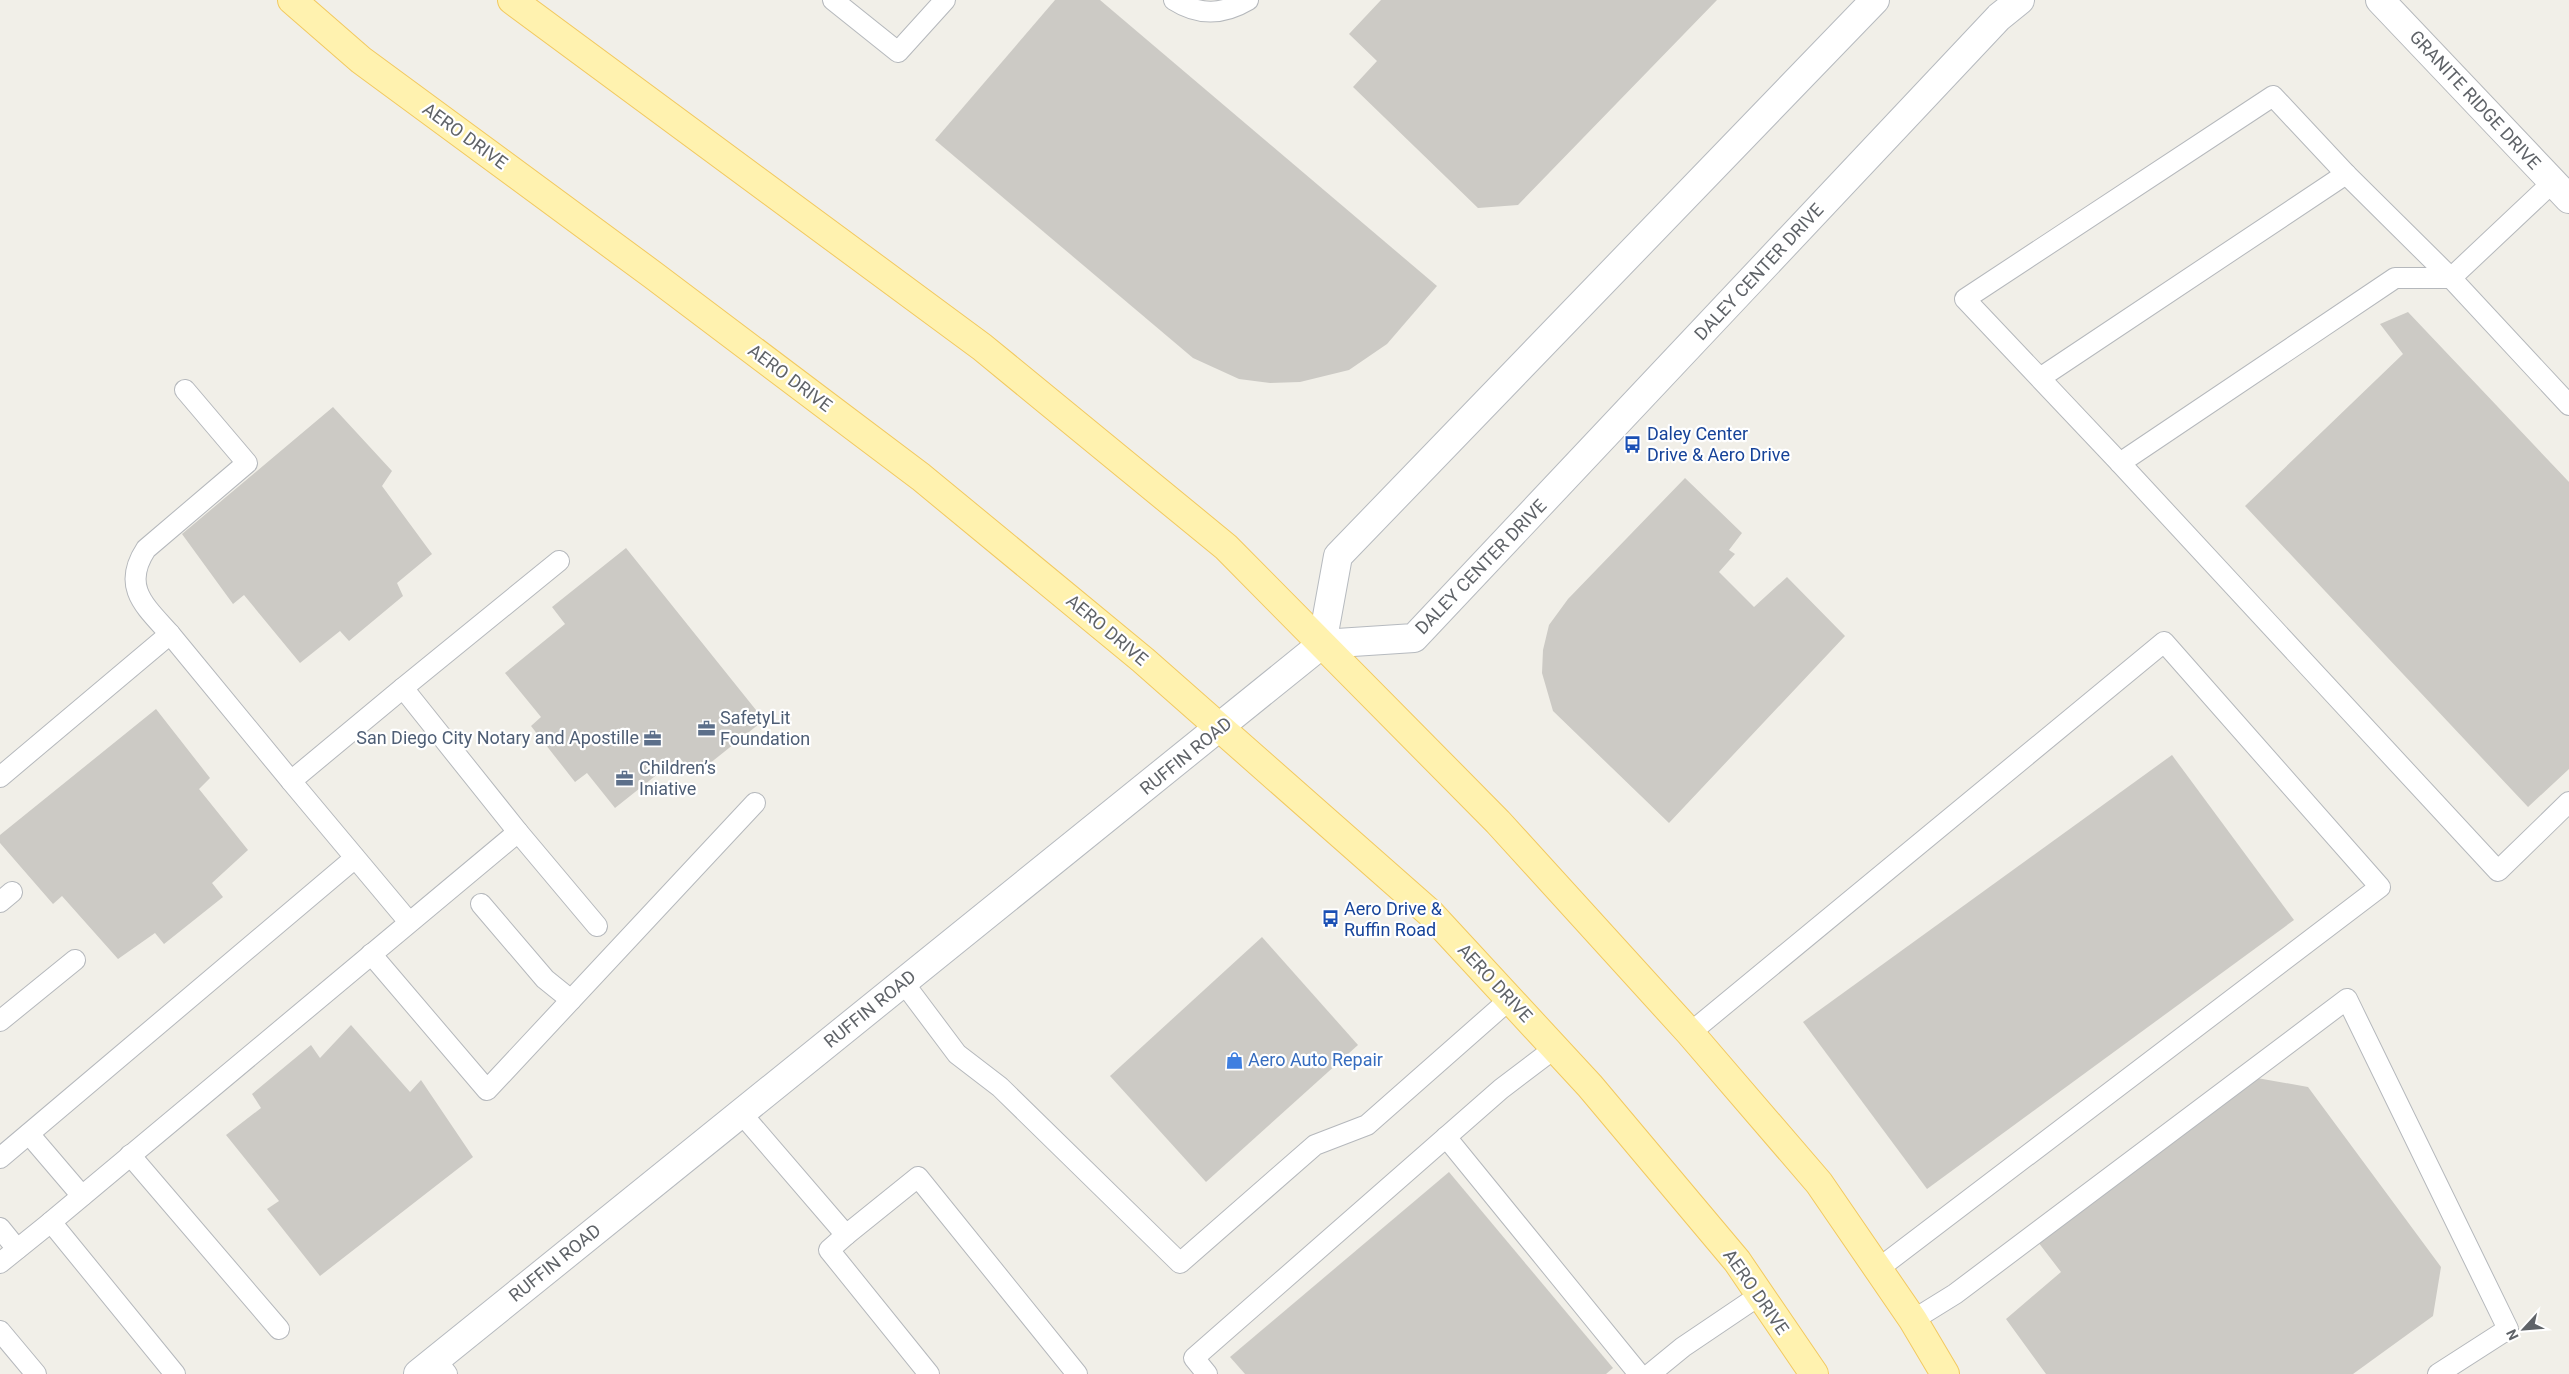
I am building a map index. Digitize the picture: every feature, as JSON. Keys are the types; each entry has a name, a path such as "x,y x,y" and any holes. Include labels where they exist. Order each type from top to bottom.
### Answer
{"main road":[{"name":"AERO DRIVE","path":"292,0 361,60 653,275 921,477 1143,660 1430,913 1590,1086 1737,1261 1814,1374"},
{"path":"512,0 982,347 1226,547 1498,822 1690,1033 1819,1183 1912,1320 1945,1374"},
{"path":"1322,644 1338,556 1875,0"},
{"name":"DALEY CENTER DRIVE","path":"1322,644 1414,638 1999,17 2020,0"},
{"name":"GRANITE RIDGE DRIVE","path":"2380,0 2561,191"},
{"name":"RUFFIN ROAD","path":"434,1369 741,1113 1221,728 1322,644"}],"lane":[{"path":"832,0 898,52 945,0"},
{"path":"1174,0 1196,12 1216,13 1236,7 1248,0"},
{"path":"2569,405 2451,278 2346,174 2273,96 1966,299 2498,870 2569,802"},
{"path":"2040,378 2346,174"},
{"path":"2120,463 2395,278 2451,278 2561,191"},
{"path":"185,390 247,463 146,550 138,562 134,574 135,587 140,599 409,922"},
{"path":"291,781 559,561"},
{"path":"0,776 170,634"},
{"path":"1690,1033 2164,642 2380,888 1878,1270"},
{"path":"403,688 596,926"},
{"path":"371,954 487,1090 756,802"},
{"path":"0,1262 51,1222 518,832"},
{"path":"0,1158 356,858"},
{"path":"481,904 545,980 571,1000"},
{"path":"0,1021 75,960"},
{"path":"904,982 957,1054 1000,1087 1180,1263 1315,1145 1367,1125 1510,999"},
{"path":"1912,1320 1955,1294 2347,1000 2508,1329 2438,1374"},
{"path":"1208,1374 1194,1358 1501,1089 1555,1048"},
{"path":"741,1113 846,1235"},
{"path":"29,1134 82,1196"},
{"path":"1446,1137 1639,1374"},
{"path":"130,1155 279,1329"},
{"path":"929,1374 829,1250 918,1177 1077,1374"},
{"path":"51,1222 175,1374"},
{"path":"0,1228 17,1249"},
{"path":"1650,1374 1683,1346 1760,1295"},
{"path":"0,1331 36,1374"}],"building":[{"path":"1055,0 1100,0 1437,286 1387,344 1349,370 1300,382 1270,383 1239,379 1193,358 935,140"},
{"path":"1381,0 1717,0 1518,205 1478,208 1353,87 1377,61 1349,34"},
{"path":"2408,312 2569,482 2569,769 2528,807 2245,506 2403,354 2380,324"},
{"path":"333,407 392,471 382,486 432,554 397,583 403,596 349,641 340,631 300,663 244,595 233,604 182,534"},
{"path":"1685,478 1742,533 1729,550 1735,554 1719,572 1754,607 1787,577 1845,636 1669,823 1553,711 1542,673 1543,650 1549,625 1568,599"},
{"path":"626,548 764,720 694,776 679,757 615,808 587,773 575,782 531,726 541,717 505,673 565,624 552,607"},
{"path":"156,709 210,778 199,789 248,850 212,883 223,897 164,944 155,933 118,959 62,896 53,904 0,843 0,835"},
{"path":"2172,755 2294,920 1927,1189 1803,1022"},
{"name":"Aero Auto Repair","path":"1262,937 1358,1045 1206,1182 1110,1076"},
{"path":"351,1025 410,1092 421,1080 473,1157 320,1276 267,1209 279,1201 226,1135 261,1108 252,1094 311,1045 320,1058"},
{"path":"2257,1078 2308,1087 2441,1267 2433,1316 2353,1374 2046,1374 2006,1319 2061,1272 2038,1242"},
{"path":"1449,1172 1613,1368 1606,1374 1245,1374 1230,1357"}],"place":[{"name":"Daley Center Drive & Aero Drive","path":"1633,444"},
{"name":"SafetyLit Foundation","path":"706,728"},
{"name":"San Diego City Notary and Apostille","path":"653,738"},
{"name":"Children’s Iniative","path":"625,778"},
{"name":"Aero Drive & Ruffin Road","path":"1330,919"},
{"name":"Aero Auto Repair","path":"1234,1060"}]}
